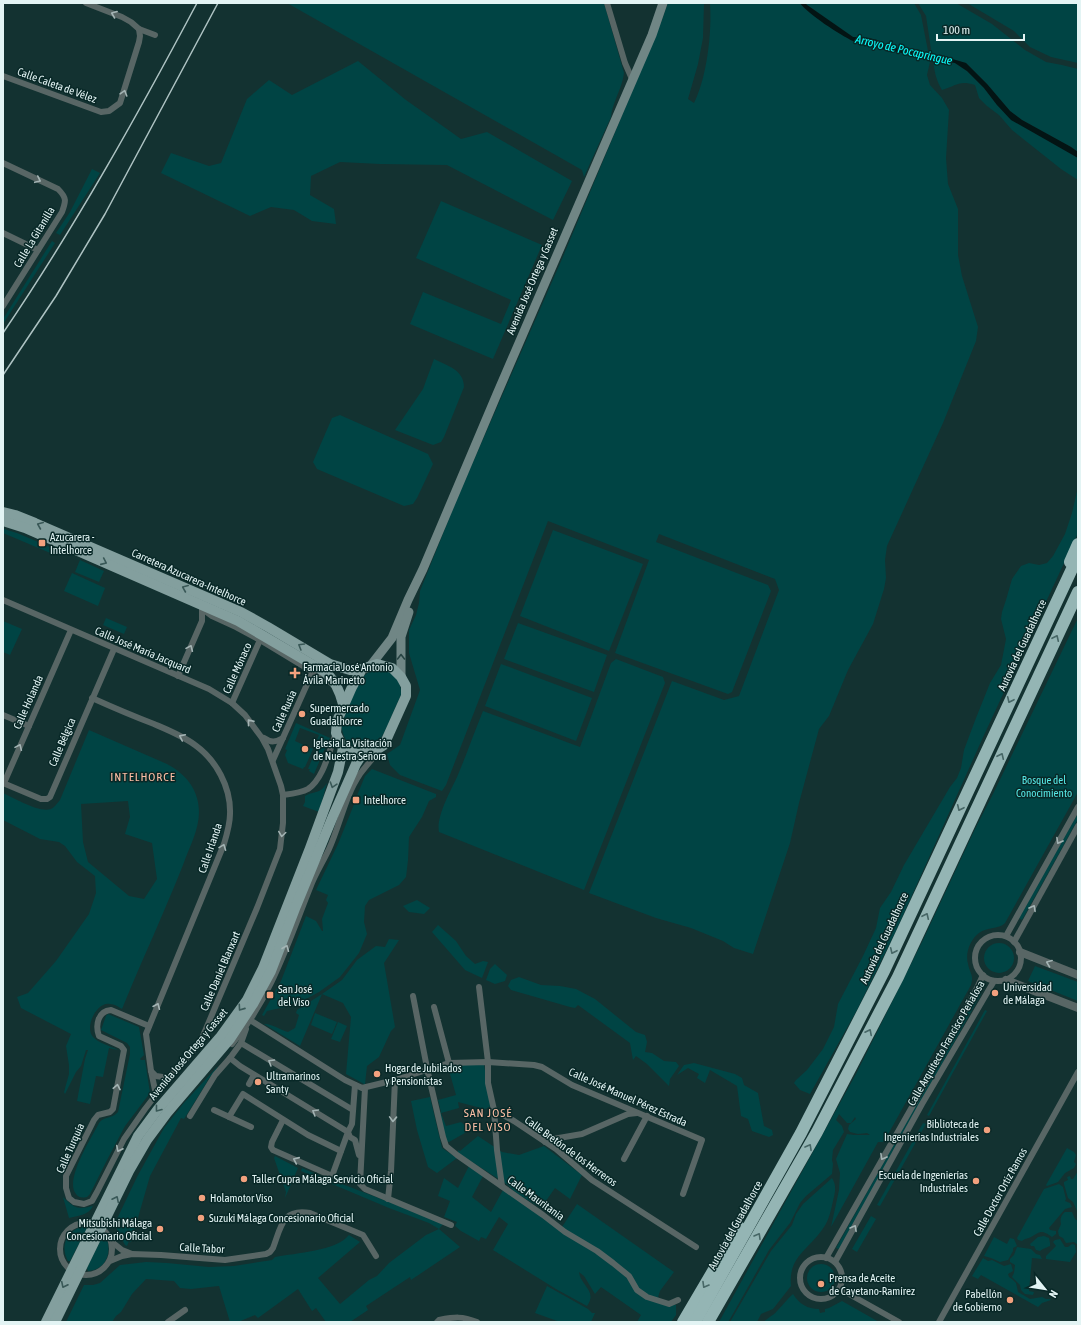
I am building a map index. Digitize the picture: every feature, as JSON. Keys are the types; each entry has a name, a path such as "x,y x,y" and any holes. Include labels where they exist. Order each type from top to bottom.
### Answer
{"highway":[{"path":"1027,665 1060,582 1078,544"},
{"name":"Autovía del Guadalhorce","path":"695,1322 801,1133 884,971 1078,556"},
{"path":"709,1322 817,1132 898,977 1077,595"},
{"path":"684,1322 721,1257 830,1075"}],"main road":[{"name":"Avenida José Ortega y Gasset","path":"366,667 392,638 423,569 652,35 663,3"},
{"name":"Carretera Azucarera-Intelhorce","path":"3,512 35,523 241,612 330,664 350,670 366,667"},
{"name":"Carretera Azucarera-Intelhorce","path":"3,521 26,528 190,599 244,625 325,672 332,678 341,695 343,704"},
{"name":"Avenida José Ortega y Gasset","path":"401,677 401,637 423,569"},
{"path":"377,664 392,668 401,677 406,686 406,696 384,745 373,752 356,754 343,748 336,734 337,721 343,704 366,667 377,664"},
{"name":"Avenida José Ortega y Gasset","path":"55,1322 75,1273 98,1226 138,1136 158,1109 221,1036 247,1000 263,968 310,848 338,772 343,748"},
{"name":"Avenida José Ortega y Gasset","path":"98,1226 147,1140 175,1103 230,1039 253,1004 270,971 333,816 356,764 363,753"},
{"name":"Avenida José Ortega y Gasset","path":"46,1322 75,1273"}],"street":[{"path":"86,3 122,17 139,29 155,35"},
{"path":"607,3 625,63 632,80"},
{"name":"Calle Caleta de Vélez","path":"3,76 101,112 110,111 120,103 139,42 139,29"},
{"name":"Calle La Gitanilla","path":"3,163 58,189 64,195 65,202 62,212 4,303"},
{"path":"3,233 38,250"},
{"name":"Carretera Azucarera-Intelhorce","path":"190,599 212,616 260,640 337,687"},
{"name":"Calle José María Jacquard","path":"3,600 209,689 232,703 245,715 262,738 273,760 283,795"},
{"path":"178,676 202,621 202,608"},
{"path":"202,621 212,616"},
{"name":"Calle Holanda","path":"3,783 71,630"},
{"name":"Calle Mónaco","path":"232,703 260,640"},
{"name":"Calle Bélgica","path":"3,783 41,799 47,799 50,797 114,649"},
{"name":"Calle Rusia","path":"273,760 313,671"},
{"name":"Calle Irlanda","path":"92,698 178,735 196,745 212,761 219,771 224,782 229,802 230,823 224,844 146,1034 155,1090"},
{"path":"3,714 29,726"},
{"path":"283,795 301,792 310,788 322,771 336,734"},
{"path":"262,738 274,742 283,738"},
{"name":"Avenida José Ortega y Gasset","path":"175,1103 214,1066 250,1020 266,993 284,953 311,885 329,849 353,787 360,774 384,745"},
{"name":"Calle Daniel Blanxart","path":"74,1202 84,1204 92,1201 124,1139 169,1078 200,1044 280,849 283,823 283,795"},
{"path":"1006,936 1078,807"},
{"path":"1014,942 1078,826"},
{"path":"1006,980 1017,972 1020,966 1020,952 1014,942 1006,936 992,936 980,943 975,956 978,970 983,975 994,981 1006,980 1078,1008"},
{"path":"1020,952 1078,975"},
{"name":"Calle Arquitecto Francisco Peñalosa","path":"826,1258 920,1093 983,975"},
{"name":"Calle Arquitecto Francisco Peñalosa","path":"835,1262 922,1104 994,981"},
{"path":"479,988 488,1062 488,1083 494,1110 497,1150 502,1186"},
{"name":"Calle Mauritania","path":"413,996 437,1113 446,1146 565,1232 614,1263 629,1276 637,1290 647,1297 669,1304 678,1300"},
{"path":"434,1007 449,1063"},
{"name":"Calle Turquía","path":"74,1202 68,1196 66,1176 94,1120 98,1115 110,1112 113,1109 124,1050 121,1046 99,1036 96,1028 98,1021 102,1013 111,1010 149,1026"},
{"path":"190,1116 214,1075 230,1058 241,1043 250,1020 355,1085 365,1088 360,1184 365,1189 451,1225"},
{"path":"241,1043 353,1110"},
{"path":"230,1058 254,1075 348,1132 350,1137 355,1140 361,1161"},
{"name":"Calle José Manuel Pérez Estrada","path":"365,1088 449,1063 488,1062 534,1065 542,1067 572,1085 702,1140 683,1194"},
{"path":"151,1071 156,1076 169,1078"},
{"name":"Calle Doctor Ortiz Ramos","path":"939,1322 1078,1072"},
{"path":"249,1084 254,1075"},
{"path":"388,1199 391,1171 395,1080"},
{"path":"284,1120 272,1142 271,1147 273,1150 332,1176 352,1124 355,1085"},
{"path":"229,1118 243,1094 308,1135 341,1152"},
{"path":"214,1110 251,1127"},
{"name":"Calle Bretón de los Herreros","path":"494,1110 514,1121 556,1149 592,1180 696,1247"},
{"path":"545,1142 553,1139 582,1134 628,1114 638,1113"},
{"path":"624,1159 647,1116"},
{"path":"355,1140 360,1138 363,1134"},
{"name":"Calle Tabor","path":"75,1273 88,1276 97,1273 110,1262 122,1256 132,1254 225,1260 266,1254 273,1248 285,1218 292,1214 303,1212 310,1213 363,1235 376,1256"},
{"path":"75,1273 63,1262 60,1254 62,1237 67,1230 74,1225 83,1223 98,1226 107,1232 112,1242 110,1262"},
{"name":"Calle Tabor","path":"112,1242 122,1250 132,1254"},
{"path":"819,1257 835,1262 842,1272 840,1289 828,1299 813,1299 807,1295 802,1289 800,1283 802,1269 806,1263 819,1257"},
{"path":"840,1289 899,1322"},
{"path":"168,1322 184,1310"},
{"path":"437,1322 458,1317 467,1318 477,1322"}],"green space":[{"path":"287,3 604,3 624,73 623,79 613,106 611,117 584,177 582,170"},
{"path":"668,3 704,3 703,38 698,64 688,99 694,103 699,92 708,54 710,3 800,3 804,8 825,24 854,42 863,41 882,49 929,58 930,62 927,75 930,85 942,98 949,110 946,158 948,184 958,209 958,255 962,276 978,327 976,341 943,423 887,546 885,560 886,578 873,624 848,670 829,716 819,729 790,843 753,954 734,948 723,941 691,928 656,918 589,893 672,681 724,700 739,696 779,590 775,579 659,534 656,542 768,585 771,591 732,692 728,694 615,653 649,560 548,521 446,785 442,791 400,775 390,765 387,754 400,745 420,690 409,653 409,630 416,615 420,591 459,494 562,259"},
{"path":"805,3 914,3 921,15 929,56 884,45 877,40 853,37"},
{"path":"918,3 956,3 992,24 1025,50 1046,62 1078,69 1078,152 1022,120 1010,111 987,84 966,63 932,56 926,16"},
{"path":"967,3 1078,3 1078,63 1051,57 1030,47 1014,31"},
{"path":"933,59 955,63 967,71 984,88 997,105 1078,158 1078,180 1061,169 1012,130 999,115 979,98 975,85 961,83 942,90 938,82"},
{"path":"358,61 406,100 461,139 487,132 572,181 553,220 447,165 340,162 311,176 310,195 334,209 336,224 312,221 294,210 271,207 250,216 161,173 171,153 209,166 221,163 247,99 269,80 292,95"},
{"path":"92,169 100,173 60,235 56,233 70,212"},
{"path":"441,201 542,245 493,359 410,324 423,292 501,324 511,300 416,258"},
{"path":"52,241 55,243 3,324 3,319"},
{"path":"434,359 454,369 461,376 464,387 444,437 441,442 433,445 395,430 423,389"},
{"path":"340,415 428,454 433,464 413,504 404,506 317,469 313,462 332,418"},
{"path":"1078,487 1078,533 984,735 896,931 857,1010 810,1094 800,1090 794,1083 807,1070 823,1049 834,1027 838,1004 876,928 880,908 891,892 904,865 950,787 957,778 961,768 964,750 976,718 990,683 1001,665 1006,639 1001,619 1012,579 1021,566 1029,563 1039,565 1047,563 1053,556 1065,534"},
{"path":"4,529 57,550 55,555 3,533"},
{"path":"553,530 643,564 609,651 520,616"},
{"path":"80,560 104,571 99,582 75,572"},
{"path":"72,573 105,588 98,606 64,591"},
{"path":"106,618 127,627 124,634 103,625"},
{"name":"Bosque del Conocimiento","path":"1078,618 1078,792 1005,923 1003,925 982,931 971,943 967,960 972,977 971,985 886,1138 883,1142 878,1142 831,1227 839,1190 840,1173 836,1159 847,1134 870,1135 867,1133 858,1134 850,1132 848,1129 849,1125 856,1119 855,1117 851,1123 847,1123 839,1114 836,1120 842,1126 844,1132 833,1150 832,1174 800,1203 790,1223 769,1250 728,1322 719,1322 856,1074 922,942 975,829"},
{"path":"3,621 22,629 10,655 3,652"},
{"path":"518,623 607,655 594,692 504,659"},
{"path":"616,659 663,677 665,683 584,890 439,832 440,819 447,797 457,777 483,711 580,747 611,663"},
{"path":"501,664 592,698 576,741 485,706"},
{"path":"378,669 388,672 396,677 400,685 401,695 381,738 372,747 360,749 351,745 344,737 342,725 358,685 367,673"},
{"path":"296,723 330,738 327,744 317,740 319,735 300,728 295,741 313,749 303,769 288,763 285,755 287,750 285,749"},
{"path":"89,730 174,768 185,778 194,790 197,797 199,812 199,819 193,839 122,1009 113,1004 105,1004 97,1010 91,1021 90,1027 93,1037 101,1043 118,1050 109,1048 103,1077 96,1076 90,1104 77,1101 88,1050 86,1050 81,1066 76,1072 65,1094 64,1092 69,1074 66,1046 71,1034 21,1008 17,997 28,993 56,961 89,914 96,893 95,876 77,862 65,846 59,842 40,839 3,820 3,793 33,807 46,810 51,809 60,800","holes":["128,801 130,817 125,834 152,843 157,879 144,899 129,896 88,862 83,842 81,804"]},
{"path":"318,745 325,748 314,774 309,771 310,769 308,769"},
{"path":"372,769 436,794 436,797 429,801 422,817 409,837 406,877 399,885 369,900 365,906 364,922 367,934 359,953 340,977 319,992 295,1005 293,1003 285,1007 267,1011 264,1016 262,1015 281,981 306,916 316,921 323,931 322,919 328,903 326,900 328,895 316,890 338,844 355,802 356,803 356,798 365,776"},
{"path":"327,783 319,812 303,806 305,796 319,791"},
{"path":"1078,813 1078,819 1022,920 1019,918"},
{"path":"417,900 430,908 424,914 409,912 403,906"},
{"path":"438,925 456,941 466,956 475,964 483,961 488,962 482,978 465,970 432,932"},
{"path":"389,939 399,940 384,963 395,1027 391,1031 379,1057 367,1066 365,1084 346,1074 351,1017 343,1003 322,994 342,980 357,960 376,946 385,947"},
{"path":"999,943 1009,948 1014,958 1009,968 999,973 989,968 984,958 989,948"},
{"path":"495,964 507,975 505,981 495,984 486,980 490,969"},
{"path":"1035,966 1078,982 1078,1001 1028,981"},
{"path":"519,977 541,985 576,989 595,999 636,1032 645,1035 647,1042 645,1052 652,1053 664,1061 676,1062 679,1066 670,1079 669,1086 647,1064 636,1056 633,1060 630,1043 578,1005 575,1008 570,1007 511,990 508,986 511,980"},
{"path":"978,992 981,994 900,1139 897,1138"},
{"path":"322,994 300,1046 264,1024 288,1032 295,1028 299,1015 296,1013 297,1010"},
{"path":"985,1010 987,1011 929,1116 927,1115"},
{"path":"315,1013 337,1022 332,1034 311,1025"},
{"path":"108,1014 139,1027 144,1055 140,1059 145,1060 150,1093 125,1126 90,1194 84,1198 78,1196 73,1188 76,1169 85,1148 99,1123 103,1119 113,1116 118,1112 130,1054 130,1047 127,1043 101,1030"},
{"path":"338,1022 347,1026 340,1042 331,1039"},
{"path":"694,1063 735,1074 742,1078 744,1085 758,1093 764,1126 772,1130 773,1135 769,1137 752,1131 748,1119 741,1116 737,1086 710,1070 705,1083 697,1078 699,1074 688,1068 677,1075 684,1065"},
{"path":"484,1065 491,1106 485,1109 458,1102 459,1108 441,1113 446,1126 461,1122 470,1130 449,1142 446,1141 439,1113 441,1112 438,1100 456,1095 448,1067"},
{"path":"217,1067 184,1119 181,1118 150,1176 131,1242 129,1241 127,1246 125,1245 116,1227 116,1221 137,1177 164,1128 183,1104"},
{"path":"430,1097 442,1148 457,1158 437,1173 428,1167 417,1130 411,1101"},
{"path":"923,1123 926,1124 880,1206 877,1205"},
{"path":"478,1136 502,1152 519,1155 544,1146 582,1175 570,1199 555,1188 541,1208 516,1193 508,1185 458,1153 458,1150 460,1151"},
{"path":"894,1144 897,1145 839,1249 836,1248"},
{"path":"1067,1148 1076,1155 1074,1162 1076,1164 1074,1168 1065,1173 1058,1182 1047,1186 1046,1185"},
{"path":"275,1156 298,1168 285,1198 286,1192 274,1158"},
{"path":"469,1166 483,1176 472,1197 491,1212 503,1190 562,1227 577,1204 674,1272 660,1291 658,1297 669,1305 676,1305 676,1315 671,1322 637,1322 641,1315 601,1287 595,1294 584,1276 579,1272 582,1281 588,1288 591,1296 587,1306 556,1289 493,1250 508,1224 499,1217 486,1239 481,1237 479,1241 461,1231 455,1226 457,1222 444,1217 450,1201 438,1196 444,1178 458,1188"},
{"path":"302,1168 332,1181 333,1183 334,1181 443,1224 439,1229 429,1223 301,1171"},
{"path":"1078,1171 1078,1213 1073,1202 1068,1198 1064,1182 1068,1180 1067,1177 1070,1176 1071,1179 1073,1179"},
{"path":"832,1178 835,1184 835,1189 829,1218 818,1235 796,1260 791,1276 791,1286 773,1309 761,1314 757,1322 730,1322 771,1251 792,1225 796,1214 803,1204"},
{"path":"1059,1184 1063,1187 1066,1199 1065,1201 1070,1203 1072,1207 1065,1209 1049,1228 1050,1230 1056,1231 1056,1234 1052,1237 1041,1232 1022,1241 1018,1240 1017,1238 1044,1189"},
{"path":"63,1197 70,1204 79,1208 93,1206 86,1213 69,1218"},
{"path":"1065,1212 1072,1212 1075,1219 1078,1221 1078,1245 1074,1242 1066,1243 1063,1238 1059,1236 1058,1231 1061,1224 1061,1217"},
{"path":"871,1216 876,1219 857,1252 852,1249"},
{"path":"85,1226 87,1228 70,1261 68,1261 64,1249 67,1239 74,1230"},
{"path":"439,1229 460,1247 411,1280 410,1277 366,1306 368,1310 350,1322 326,1322 316,1308 312,1311 298,1289 258,1318 255,1315 238,1322 230,1322 219,1286 191,1289 180,1288 174,1281 146,1279 132,1294 121,1312 112,1322 66,1322 84,1285 100,1283 120,1265 146,1262 209,1267 234,1266 272,1260 275,1257 325,1248 335,1245 349,1235 360,1242 318,1278 340,1304 369,1280 377,1276 389,1263 426,1235"},
{"path":"103,1235 105,1235 107,1241 107,1258 100,1267 95,1270 88,1271 87,1268"},
{"path":"1044,1236 1049,1238 1050,1246 1040,1251 1036,1250 1034,1246 1031,1246 1030,1244 1038,1237"},
{"path":"994,1237 1007,1244 1010,1238 1014,1239 1017,1246 1013,1248 1008,1260 1000,1262 984,1256"},
{"path":"1060,1239 1065,1247 1072,1244 1075,1245 1076,1252 1070,1262 1046,1259 1046,1256 1056,1246 1053,1242"},
{"path":"1017,1247 1031,1249 1036,1254 1040,1255 1042,1259 1032,1258 1029,1291 1034,1292 1033,1295 1025,1294 1021,1290 1020,1285 1012,1277 1015,1265 1010,1262 1010,1259 1014,1255"},
{"path":"983,1258 988,1261 992,1260 1004,1266 1011,1264 1013,1271 1008,1274 1009,1277 1016,1283 1018,1292 1030,1299 1042,1297 1051,1300 1042,1303 1038,1307 981,1275 978,1279 972,1276"},
{"path":"821,1264 831,1268 835,1278 831,1288 821,1292 811,1288 807,1278 811,1268"},
{"path":"547,1286 588,1309 592,1313 595,1313 591,1322 560,1322 535,1313"},
{"path":"793,1294 801,1303 811,1308 819,1309 820,1313 825,1312 825,1309 842,1301 879,1322 764,1322"}],"water":[{"name":"Arroyo de Pocapringue","path":"800,3 805,3 853,37 877,40 884,45 933,57 939,55 966,63 987,84 1010,111 1022,120 1071,147 1078,152 1078,158 1011,120 984,88 967,71 955,63 882,49 870,43 853,41 825,24 804,8"}],"railway":[{"path":"3,333 30,293 80,212 152,87 197,3"},
{"path":"3,375 56,296 105,214 218,3"}],"place":[{"name":"Azucarera - Intelhorce","path":"42,543"},
{"name":"Farmacia José Antonio Ávila Marinetto","path":"295,673"},
{"name":"Supermercado Guadalhorce","path":"302,714"},
{"name":"Iglesia La Visitación de Nuestra Señora","path":"305,749"},
{"name":"Intelhorce","path":"356,800"},
{"name":"Universidad de Málaga","path":"995,993"},
{"name":"San José del Viso","path":"270,995"},
{"name":"Hogar de Jubilados y Pensionistas","path":"377,1074"},
{"name":"Ultramarinos Santy","path":"258,1082"},
{"name":"Biblioteca de Ingenierías Industriales","path":"987,1130"},
{"name":"Taller Cupra Málaga Servicio Oficial","path":"244,1179"},
{"name":"Escuela de Ingenierías Industriales","path":"976,1181"},
{"name":"Holamotor Viso","path":"202,1198"},
{"name":"Suzuki Málaga Concesionario Oficial","path":"201,1218"},
{"name":"Mitsubishi Málaga Concesionario Oficial","path":"160,1229"},
{"name":"Prensa de Aceite de Cayetano-Ramírez","path":"821,1284"},
{"name":"Pabellón de Gobierno","path":"1010,1300"}],"district":[{"name":"INTELHORCE","path":"143,777"},
{"name":"SAN JOSÉ DEL VISO","path":"488,1120"}]}
